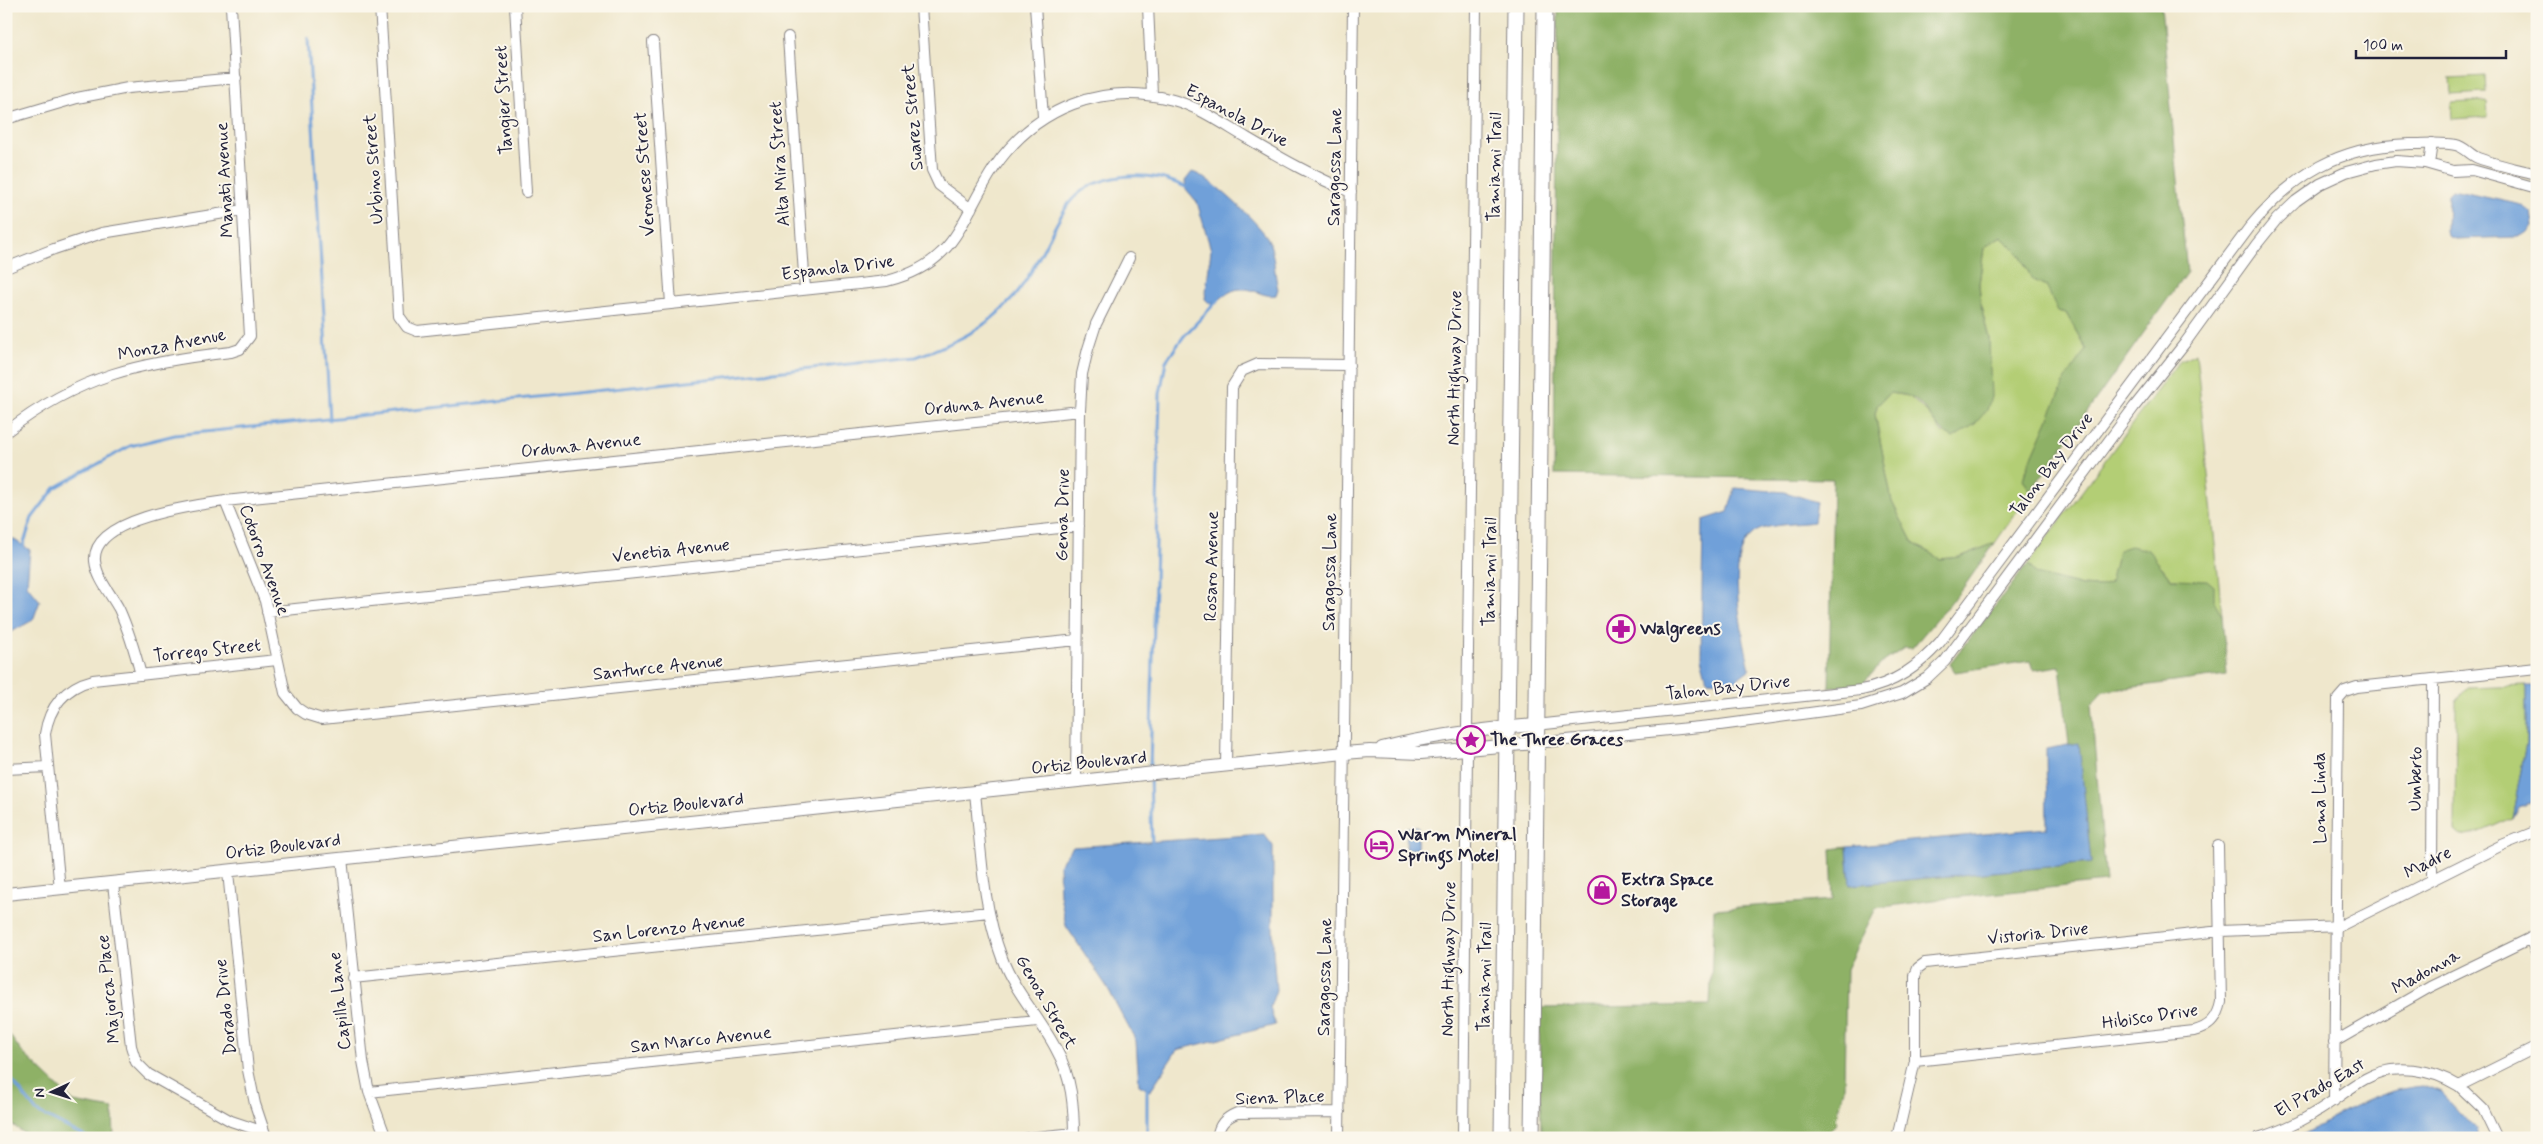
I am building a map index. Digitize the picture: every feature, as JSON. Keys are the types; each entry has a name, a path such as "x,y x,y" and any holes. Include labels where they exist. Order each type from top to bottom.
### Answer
{"main road":[{"name":"Tamiami Trail","path":"1502,1138 1516,6"},
{"path":"1532,1138 1545,6"}],"street":[{"name":"Manati Avenue","path":"231,6 251,328 246,343 240,349"},
{"name":"Urbino Street","path":"380,6 399,316 407,327"},
{"name":"Tangier Street","path":"515,6 526,192"},
{"name":"Suarez Street","path":"921,6 932,170 939,185 970,209"},
{"path":"1035,6 1043,117"},
{"path":"1148,6 1152,95"},
{"name":"Saragossa Lane","path":"1339,1138 1353,6"},
{"name":"North Highway Drive","path":"1467,730 1476,6"},
{"name":"Alta Mira Street","path":"788,38 805,289"},
{"name":"Veronese Street","path":"653,42 671,304"},
{"path":"6,119 112,90 156,84 236,78"},
{"name":"Espanola Drive","path":"407,327 417,331 887,281 915,271 934,261 952,243 994,169 1010,147 1043,117 1080,101 1098,96 1122,94 1152,95 1175,100 1196,109 1307,173 1351,192"},
{"path":"2429,164 2432,143"},
{"name":"Talon Bay Drive","path":"1536,725 1861,690 1881,685 1912,669 1940,642 2249,228 2277,196 2309,172 2349,153 2382,146 2432,143 2456,145 2476,158 2537,174"},
{"path":"2461,171 2466,150"},
{"name":"Talon Bay Drive","path":"1536,743 1720,725 1861,706 1893,698 1920,683 1945,662 2134,407 2282,214 2296,201 2320,184 2352,170 2385,162 2408,161 2429,164 2453,172 2472,170 2537,188"},
{"path":"6,268 61,246 102,233 243,210"},
{"name":"Genoa Drive","path":"1076,782 1082,374 1096,324 1129,258"},
{"name":"Monza Avenue","path":"6,432 59,397 111,373 145,364 231,352 240,349"},
{"name":"Rosaro Avenue","path":"1226,766 1231,396 1235,380 1242,371 1261,363 1349,365"},
{"name":"Orduna Avenue","path":"141,674 128,630 98,573 95,562 98,548 112,532 134,522 189,505 1080,410"},
{"name":"Cotorro Avenue","path":"225,501 268,612 277,660"},
{"name":"Venetia Avenue","path":"268,612 349,601 1079,526"},
{"name":"Santurce Avenue","path":"277,660 285,692 297,708 315,718 331,719 1077,640"},
{"name":"Torrego Street","path":"141,674 277,660"},
{"name":"Loma Linda","path":"2334,1101 2338,699 2345,691 2354,687 2537,668"},
{"path":"60,889 48,767 46,728 49,716 58,700 73,688 86,682 141,674"},
{"name":"Umberto","path":"2432,879 2434,679"},
{"name":"Ortiz Boulevard","path":"1370,751 1422,738 1467,730 1536,725"},
{"name":"Ortiz Boulevard","path":"6,894 1344,753 1370,751 1421,754 1536,743"},
{"name":"North Highway Drive","path":"1463,1138 1467,750"},
{"path":"6,769 48,767"},
{"name":"Genoa Street","path":"975,793 989,912 998,947 1008,972 1037,1021 1056,1048 1067,1073 1072,1094 1074,1135"},
{"name":"Madre","path":"2335,926 2354,920 2432,879 2502,845 2537,831"},
{"name":"Hibisco Drive","path":"1915,1061 2194,1031 2204,1028 2216,1018 2220,1007 2221,931 2218,846"},
{"name":"Capilla Lane","path":"342,858 362,1061 369,1092 386,1138"},
{"name":"Dorado Drive","path":"228,872 248,1070 255,1104 266,1135"},
{"name":"Majorca Place","path":"114,883 131,1046 136,1062 148,1074 195,1102 231,1121 266,1135"},
{"name":"San Lorenzo Avenue","path":"353,978 989,912"},
{"name":"Vistoria Drive","path":"1897,1138 1915,1061 1914,980 1918,968 1924,963 2221,931 2335,926"},
{"path":"2533,937 2537,954"},
{"name":"Madonna","path":"2334,1042 2438,983 2533,937"},
{"name":"San Marco Avenue","path":"369,1092 1037,1021"},
{"path":"2497,1138 2483,1109 2460,1086 2537,1047"},
{"name":"El Prado East","path":"2258,1138 2291,1126 2334,1101 2366,1078 2393,1070 2425,1072 2460,1086"},
{"name":"Siena Place","path":"1217,1138 1224,1120 1241,1112 1340,1112"},
{"path":"1027,1138 1074,1135"}],"green space":[{"path":"1558,6 2161,6 2187,272 2031,491 2023,480 2025,473 2066,379 2086,349 2066,313 2058,311 2046,286 2032,279 2020,255 2001,236 1984,248 1979,284 1981,307 1989,339 1991,397 1987,410 1975,424 1953,438 1941,429 1915,399 1908,396 1889,393 1877,406 1875,414 1892,502 1913,543 1940,559 1960,557 1995,543 1963,588 1912,648 1904,648 1882,663 1862,684 1829,688 1833,479 1554,475"},
{"path":"2485,76 2486,93 2451,95 2450,78"},
{"path":"2487,101 2488,117 2452,119 2451,103"},
{"path":"2001,236 2020,255 2032,279 2046,286 2066,313 2086,349 2057,402 2025,473 2023,480 2031,491 1995,543 1960,557 1940,559 1913,543 1892,502 1875,414 1877,406 1889,393 1909,396 1929,415 1943,434 1989,375 1989,339 1981,307 1979,284 1984,248"},
{"path":"2196,353 2222,615 2213,602 2200,590 2186,581 2171,579 2162,567 2098,587 2082,586 2035,574 2028,564 2179,361"},
{"path":"2130,546 2148,550 2171,579 2207,580 2214,586 2214,601 2222,615 2227,675 2104,691 2091,705 2106,882 1941,899 1876,908 1846,969 1844,1089 1835,1125 1825,1137 1541,1138 1539,1008 1710,1005 1714,909 1833,900 1831,849 1847,847 1850,885 2091,863 2078,744 2069,745 2060,666 2033,670 2030,661 1955,672 1950,664 2028,564 2036,574 2082,586 2098,587 2110,583 2118,550"},
{"path":"2526,686 2526,743 2512,818 2480,832 2461,836 2455,831 2456,701 2467,688"},
{"path":"6,1030 21,1051 74,1102 113,1109 114,1138 30,1138 6,1120"}],"water":[{"path":"1192,172 1200,175 1221,190 1243,210 1267,237 1273,256 1278,289 1276,295 1272,296 1246,289 1237,289 1210,304 1205,299 1211,250 1197,202 1186,189 1185,181"},
{"path":"2452,190 2522,205 2531,212 2533,226 2527,233 2518,237 2455,239 2448,236 2448,194"},
{"path":"1735,488 1785,492 1817,502 1814,522 1762,529 1746,541 1740,556 1738,595 1743,637 1750,669 1733,682 1707,680 1701,657 1703,520 1728,512"},
{"path":"6,537 10,537 30,550 27,585 40,601 33,620 6,635"},
{"path":"2526,686 2537,686 2537,801 2518,807 2512,818 2526,743"},
{"path":"2079,743 2091,863 1850,885 1847,847 2047,828 2046,749"},
{"path":"1407,827 1418,827 1417,849 1406,849"},
{"path":"1264,834 1273,846 1273,950 1276,990 1270,1007 1275,1025 1177,1050 1150,1091 1139,1085 1136,1041 1107,987 1066,926 1060,895 1059,865 1073,847"},
{"path":"2423,1086 2441,1093 2476,1130 2478,1138 2297,1138 2372,1098 2405,1088"}],"waterway":[{"path":"308,39 330,420"},
{"path":"22,549 32,518 55,488 130,446 175,435 916,357 956,341 980,327 1002,309 1013,298 1028,277 1065,209 1083,190 1107,180 1134,176 1160,178 1189,188"},
{"path":"1150,770 1160,394 1166,361 1184,336 1219,299"},
{"path":"1150,776 1152,845"},
{"path":"6,1073 37,1112 88,1138"},
{"path":"1147,1086 1147,1138"}],"place":[{"name":"Walgreens","path":"1621,629"},
{"name":"The Three Graces","path":"1471,740"},
{"name":"Warm Mineral Springs Motel","path":"1379,845"},
{"name":"Extra Space Storage","path":"1602,890"}]}
